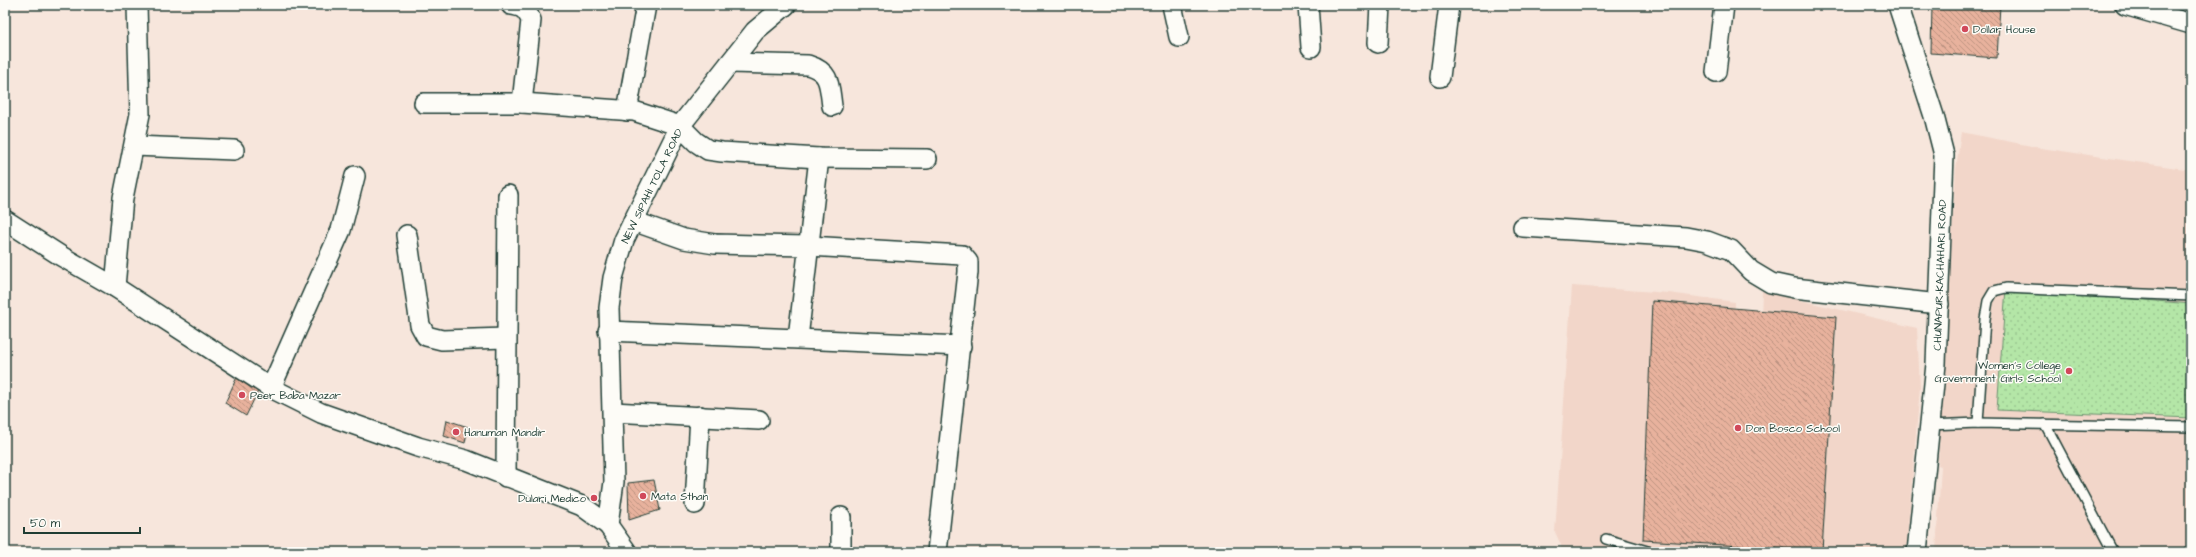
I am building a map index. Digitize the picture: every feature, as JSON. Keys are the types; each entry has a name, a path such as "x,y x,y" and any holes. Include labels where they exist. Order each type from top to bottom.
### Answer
{"street":[{"path":"115,287 123,198 140,120 141,98 137,5"},
{"path":"511,5 521,6 526,10 531,20 522,103"},
{"path":"627,111 646,5"},
{"name":"NEW SIPAHI TOLA ROAD","path":"608,526 614,482 613,412 608,331 613,278 624,240 680,126 755,31 786,5"},
{"path":"1172,5 1179,38"},
{"path":"1308,5 1311,47"},
{"path":"1378,43 1380,5"},
{"path":"1440,77 1449,5"},
{"path":"1716,72 1724,5"},
{"name":"CHUNAPUR-KACHAHARI ROAD","path":"1898,5 1934,116 1944,155 1936,364 1917,552"},
{"path":"2124,5 2191,24"},
{"path":"730,63 808,65 820,68 828,77 832,106"},
{"path":"424,103 522,103 634,112 680,126 696,142 708,150 819,158 927,159"},
{"path":"134,146 234,150"},
{"path":"798,338 819,158"},
{"path":"271,388 341,230 354,176"},
{"path":"506,477 508,195"},
{"path":"5,220 61,256 115,287 271,388 321,413 418,447 466,460 506,477 552,492 582,506 608,526 627,552"},
{"path":"633,221 684,239 715,244 809,246 962,255 968,262 968,272 937,552"},
{"path":"1523,227 1686,237 1707,241 1731,250 1751,271 1770,283 1794,288 1939,304"},
{"path":"407,235 420,325 426,336 442,340 506,338"},
{"path":"608,331 961,346"},
{"path":"613,412 759,420"},
{"path":"695,504 700,416"},
{"path":"841,517 841,552"}],"lane":[{"path":"1978,423 1985,320 1988,300 1994,291 2006,288 2191,296"},
{"path":"1930,425 1978,423 2191,427"},
{"path":"2045,424 2112,552"},
{"path":"1606,539 1652,552"}],"shaded area":[{"name":"Women's College Government Girls School","path":"1961,132 2041,148 2191,170 2191,552 1936,552 1941,466 1938,465 1956,169"},
{"path":"1572,286 1669,293 1735,302 1735,314 1761,319 1762,291 1917,328 1920,387 1906,552 1561,552 1561,545 1555,532"}],"green space":[{"path":"2006,288 2191,304 2191,418 1997,410"}],"building":[{"name":"Dollar House","path":"1932,5 2000,5 1997,58 1931,53"},
{"name":"Don Bosco School","path":"1652,301 1836,317 1822,551 1643,540"},
{"name":"Peer Baba Mazar","path":"237,377 260,387 246,416 225,403"},
{"name":"Hanuman Mandir","path":"447,420 468,427 465,443 444,436"},
{"name":"Mata Sthan","path":"654,480 660,510 629,520 628,483"}],"place":[{"name":"Dollar House","path":"1965,29"},
{"name":"Women's College Government Girls School","path":"2069,371"},
{"name":"Peer Baba Mazar","path":"242,395"},
{"name":"Don Bosco School","path":"1738,428"},
{"name":"Hanuman Mandir","path":"456,432"},
{"name":"Mata Sthan","path":"643,496"},
{"name":"Dulari Medico","path":"594,498"}]}
